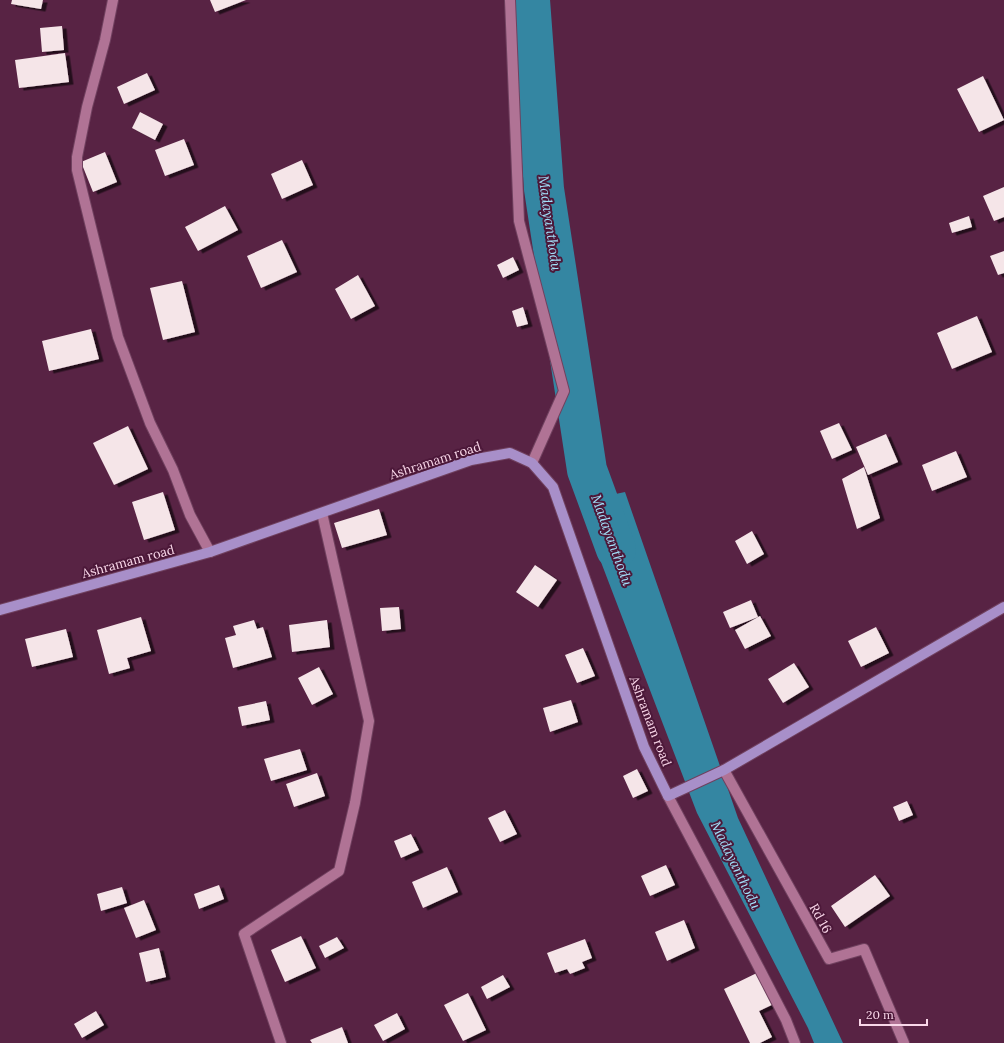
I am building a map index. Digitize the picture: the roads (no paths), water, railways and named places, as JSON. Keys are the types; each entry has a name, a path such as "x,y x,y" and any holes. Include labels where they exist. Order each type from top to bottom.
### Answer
{"main road":[{"name":"Ashramam road","path":"0,610 210,552 471,460 510,453 532,463 553,487 644,747 668,796"},
{"path":"668,796 724,770 1004,607"}],"street":[{"path":"113,0 105,40 86,107 77,158 77,170 118,337 150,423 173,470 190,515 210,552"},
{"path":"510,0 519,221 564,391 532,463"},
{"path":"281,1043 244,934 339,872 355,803 369,721 322,513"},
{"name":"Rd 16","path":"724,770 829,959 864,949 904,1043"},
{"path":"668,796 786,1020 795,1043"}],"water":[{"path":"625,492 738,818 843,1043 814,1043 808,1028 697,813 578,502"}],"waterway":[{"name":"Madayanthodu","path":"530,0 544,189 587,470 616,549"}]}
